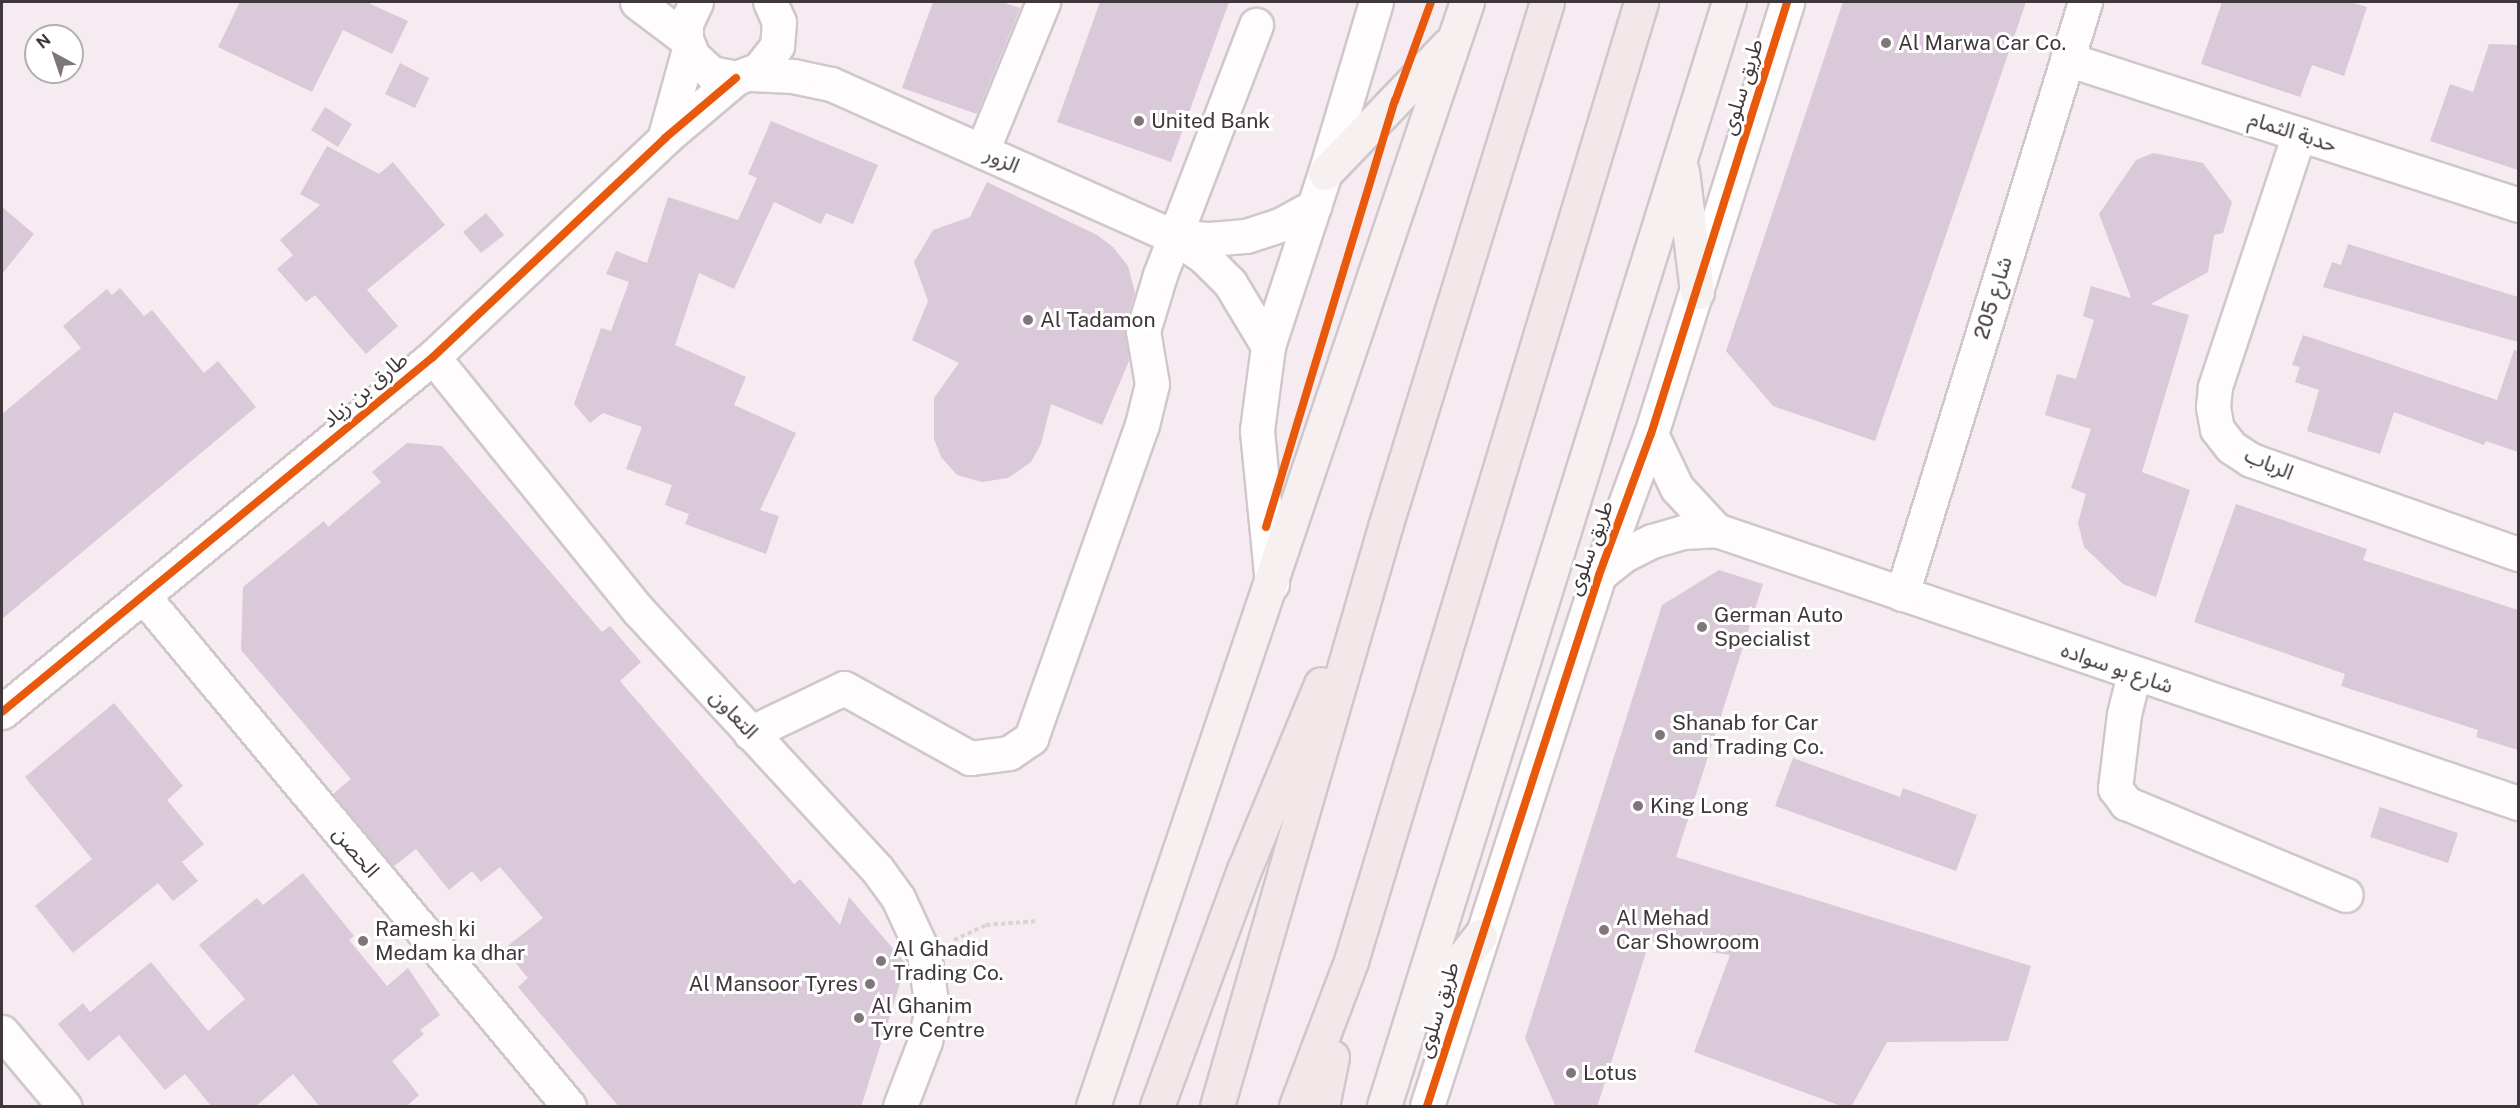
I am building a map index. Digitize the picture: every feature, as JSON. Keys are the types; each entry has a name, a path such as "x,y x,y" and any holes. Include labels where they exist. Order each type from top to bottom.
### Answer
{"highway":[{"path":"1217,1107 1385,527 1547,2"},
{"path":"1296,1107 1351,961 1641,2"},
{"path":"1157,1107 1244,870 1385,527"},
{"path":"1322,1107 1351,961"}],"main road":[{"path":"1093,1107 1272,584 1467,2"},
{"name":"طريق سلوى","path":"1384,1107 1729,2"},
{"path":"1326,174 1456,36"},
{"path":"1680,159 1697,292"},
{"path":"1410,1025 1480,936"}],"street":[{"path":"637,2 687,44"},
{"path":"665,138 687,44 688,15 696,2"},
{"path":"982,151 1043,2"},
{"path":"1272,584 1257,430 1268,346 1326,174 1376,2"},
{"name":"طريق سلوى","path":"1427,1107 1480,936 1599,575 1651,434 1787,2"},
{"name":"شارع 205","path":"1902,594 2085,2"},
{"name":"الزور","path":"777,12 831,84"},
{"name":"طارق بن زياد","path":"2,712 433,357 665,138 773,55 777,12"},
{"path":"750,733 844,688 970,758 1009,753 1031,738 1142,425 1152,384 1143,331 1173,236 1256,25"},
{"name":"الزور","path":"687,44 698,63 711,73 743,76 793,76 831,84 1173,236 1204,257 1230,283 1268,346"},
{"name":"حدبة الثمام","path":"2067,59 2518,206"},
{"name":"الرباب","path":"2299,134 2215,387 2213,407 2217,429 2231,447 2251,460 2518,552"},
{"name":"الزور","path":"1173,236 1210,239 1246,236 1282,224 1314,206"},
{"name":"التعاون","path":"433,357 638,610 877,869 912,920 924,954 932,1008 925,1041 900,1107"},
{"name":"شارع بو سواده","path":"1651,434 1677,488 1716,530"},
{"name":"شارع بو سواده","path":"1599,575 1624,555 1652,541 1683,532 1716,530 2518,803"},
{"name":"الحصن","path":"144,597 569,1107"},
{"path":"2134,674 2115,788 2126,803 2346,895"},
{"path":"2,1032 64,1107"}],"path":[{"path":"924,954 986,926 1037,921"}],"building":[{"path":"240,2 366,2 408,21 392,54 343,30 312,92 218,47"},
{"path":"933,2 1001,2 1020,8 977,114 902,88"},
{"path":"1100,2 1229,2 1171,162 1057,122"},
{"path":"1843,2 2026,2 1875,441 1773,406 1726,351"},
{"path":"2222,2 2350,2 2367,7 2344,76 2312,65 2300,97 2201,64"},
{"path":"2489,44 2518,45 2518,170 2430,141 2450,84 2473,92"},
{"path":"400,63 429,78 415,108 385,94"},
{"path":"325,107 352,124 338,147 311,130"},
{"path":"771,121 878,165 853,224 826,213 821,224 774,202 734,289 699,273 675,345 746,377 734,405 796,433 760,510 779,516 766,554 685,524 689,514 665,505 672,485 626,469 642,427 603,413 590,423 574,404 601,328 611,331 629,282 606,274 616,251 647,263 668,197 738,220 757,178 748,174"},
{"path":"327,146 379,174 393,162 445,225 367,290 398,326 366,354 315,295 306,302 277,269 293,255 280,240 320,205 300,194"},
{"path":"2153,153 2203,163 2232,202 2223,233 2214,235 2208,272 2151,304 2189,315 2142,472 2190,490 2156,597 2123,584 2084,547 2078,523 2086,494 2071,488 2091,429 2045,415 2057,374 2076,379 2094,320 2083,316 2091,286 2131,298 2099,214 2136,160"},
{"name":"Al Tadamon","path":"987,182 1097,235 1113,247 1128,266 1135,293 1125,326 1129,361 1102,425 1051,404 1041,444 1031,462 1008,478 982,482 957,475 941,457 934,439 934,398 959,363 912,340 928,301 914,262 933,230 970,217"},
{"path":"2,207 34,234 2,274"},
{"path":"486,213 504,235 481,253 463,232"},
{"path":"2348,244 2518,297 2518,342 2323,287 2332,262 2341,265"},
{"path":"120,288 144,316 152,310 204,373 218,361 256,407 2,619 2,414 81,348 63,326 107,289 112,295"},
{"path":"2303,335 2497,400 2514,350 2518,351 2518,452 2486,441 2484,445 2394,412 2380,454 2307,431 2319,390 2295,382 2300,367 2292,365"},
{"path":"407,443 442,446 602,632 610,626 641,662 620,681 794,884 800,879 840,925 849,897 906,964 861,1107 619,1107 518,987 528,978 504,949 543,918 500,867 481,882 472,871 449,890 416,849 393,867 333,794 351,779 241,650 243,587 324,521 328,527 381,482 372,472"},
{"path":"2236,504 2367,549 2363,560 2518,610 2518,750 2476,737 2478,730 2341,686 2345,674 2194,622"},
{"path":"1719,570 1763,584 1676,857 2031,966 2008,1041 1887,1042 1851,1107 1844,1107 1694,1052 1730,955 1649,943 1597,1107 1556,1107 1525,1038 1662,605"},
{"path":"114,703 183,786 167,800 204,844 182,862 198,881 173,901 158,883 73,953 35,906 92,859 25,777"},
{"path":"1793,758 1900,797 1903,788 1977,815 1956,871 1775,806"},
{"path":"2380,807 2458,833 2448,863 2370,837"},
{"path":"303,873 354,936 349,940 387,986 408,968 440,1015 420,1030 424,1034 392,1061 419,1095 406,1107 320,1107 293,1074 255,1107 212,1107 185,1074 165,1090 119,1035 88,1061 58,1024 83,1003 90,1012 151,962 208,1031 245,999 199,945 257,898 263,905"}],"cycle path":[{"path":"1266,527 1395,101 1431,2"},
{"path":"1427,1106 1599,575 1651,434 1787,2"},
{"path":"2,712 433,357 665,138 736,78"}],"place":[{"name":"Al Marwa Car Co.","path":"1886,43"},
{"name":"United Bank","path":"1139,121"},
{"name":"Al Tadamon","path":"1028,320"},
{"name":"German Auto Specialist","path":"1702,627"},
{"name":"Shanab for Car and Trading Co.","path":"1660,735"},
{"name":"King Long","path":"1638,806"},
{"name":"Al Mehad Car Showroom","path":"1604,930"},
{"name":"Ramesh ki Medam ka dhar","path":"363,941"},
{"name":"Al Ghadid Trading Co.","path":"881,961"},
{"name":"Al Mansoor Tyres","path":"870,984"},
{"name":"Al Ghanim Tyre Centre","path":"859,1018"},
{"name":"Lotus","path":"1571,1073"}]}
